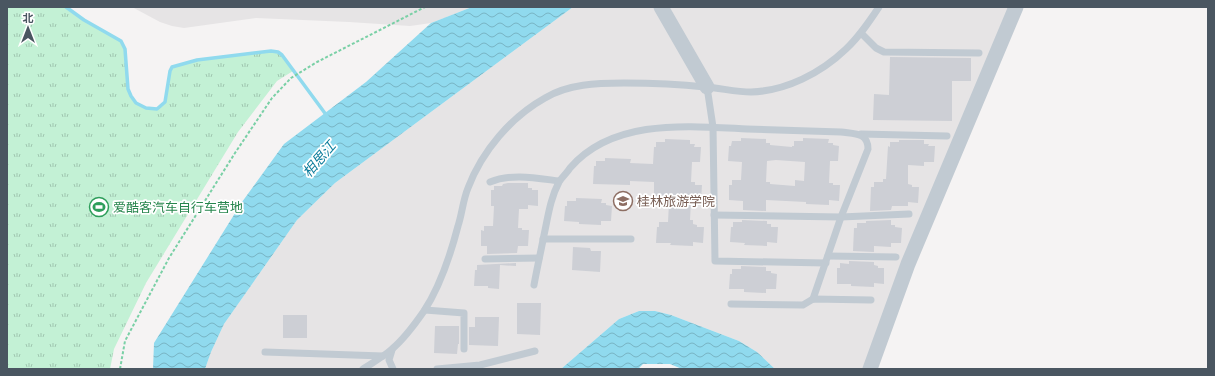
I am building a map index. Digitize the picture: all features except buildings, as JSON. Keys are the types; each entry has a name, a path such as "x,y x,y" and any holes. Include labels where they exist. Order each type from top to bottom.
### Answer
{"street":[{"path":"661,7 707,87"},
{"path":"870,369 908,264 1016,7"}],"lane":[{"path":"363,369 392,350 425,310 440,281 458,226 467,190 481,161 497,139 519,116 544,98 555,92 585,85 602,83 645,83 707,87 751,92 777,88 805,78 846,49 861,33 879,7"},
{"path":"861,33 876,48 884,52 979,53"},
{"path":"707,87 713,127 715,261 896,257"},
{"path":"534,285 550,202 559,181 587,152 601,144 619,137 654,128 670,127 713,127 861,134 947,136"},
{"path":"813,300 841,217 868,149 866,138 861,134"},
{"path":"490,182 514,177 559,181"},
{"path":"714,215 841,217 909,214"},
{"path":"543,239 630,239"},
{"path":"485,259 539,258"},
{"path":"731,304 803,305 813,300 870,300"},
{"path":"425,310 464,313 464,349"},
{"path":"392,350 389,360 393,369"},
{"path":"437,369 480,365 535,351"},
{"path":"265,352 383,356"}],"path":[{"path":"120,369 125,341 169,258 235,153 272,98 291,78 317,62 425,7"}],"shaded area":[{"path":"132,7 472,7 431,23 410,26 256,18 184,28 160,22"},
{"name":"桂林旅游学院","path":"573,7 1010,7 864,369 775,369 757,352 739,341 671,315 654,311 639,311 619,319 561,369 205,369 224,324 297,220 335,183"}],"green space":[{"name":"爱酷客汽车自行车营地","path":"7,7 66,7 84,20 117,38 123,45 126,53 127,82 129,91 133,99 140,105 148,108 157,109 165,102 170,69 188,62 271,51 281,56 293,71 277,81 238,132 146,283 114,349 110,369 7,369"}],"water":[{"name":"相思江","path":"472,7 573,7 335,183 297,220 224,324 205,369 153,369 154,343 242,202 284,144 366,82 431,23"},
{"path":"639,311 655,311 671,315 739,341 757,352 775,369 682,369 670,364 643,364 638,369 561,369 619,319"}],"waterway":[{"path":"66,7 84,20 121,41 125,49 128,89 136,103 146,108 157,109 165,102 172,67 197,60 271,51 278,52 282,55 327,116"}],"place":[{"name":"桂林旅游学院","path":"623,201"},
{"name":"爱酷客汽车自行车营地","path":"99,207"}]}
